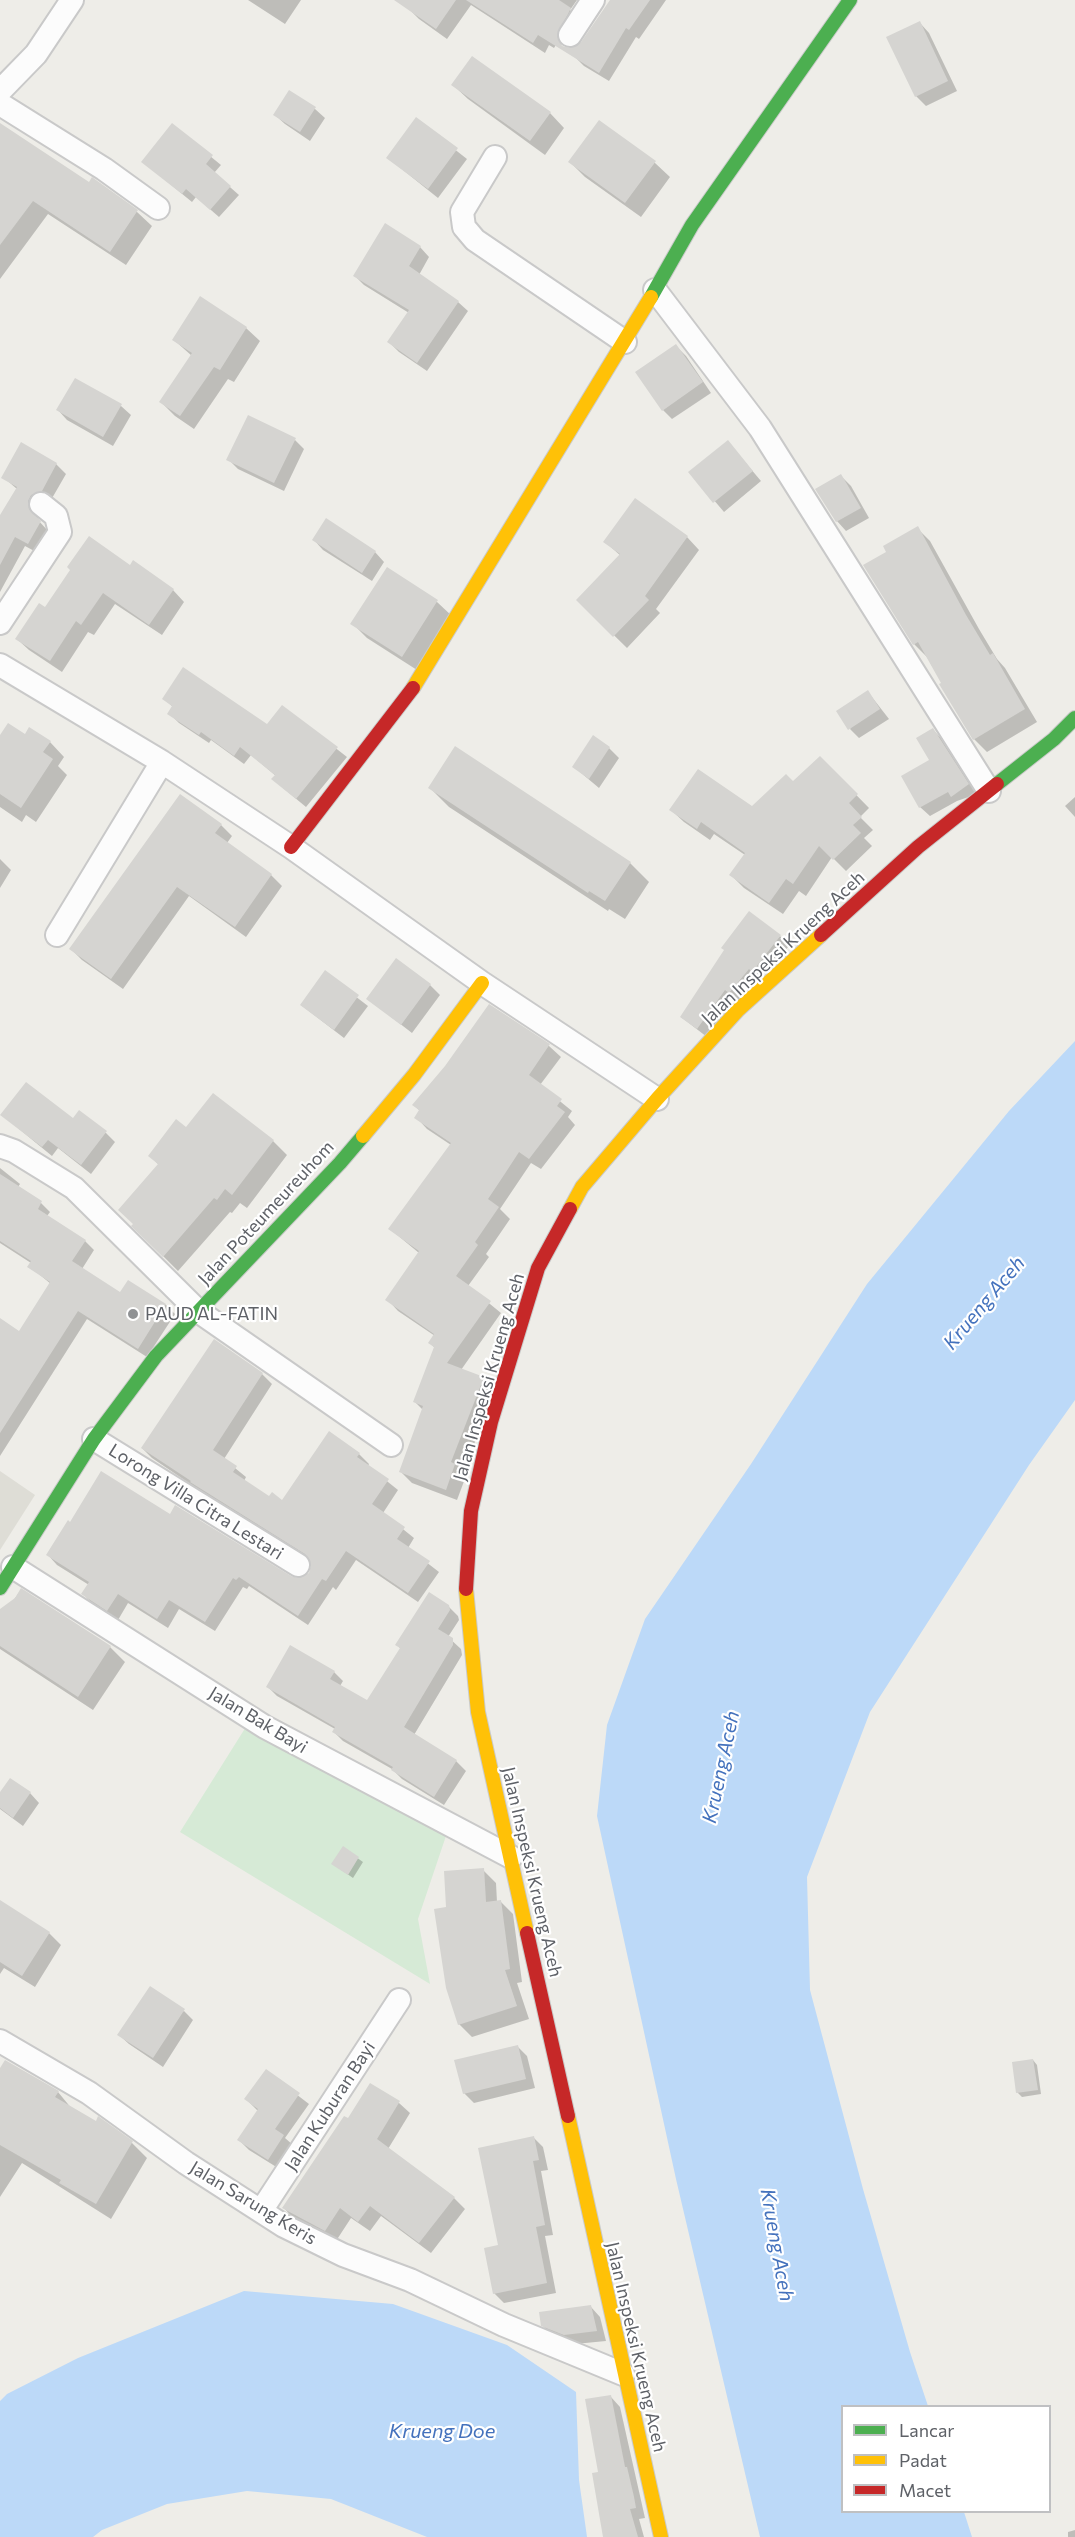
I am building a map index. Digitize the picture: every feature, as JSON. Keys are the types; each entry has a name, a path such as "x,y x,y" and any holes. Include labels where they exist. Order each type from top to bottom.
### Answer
{"street":[{"path":"0,90 36,54 72,0"},
{"path":"570,35 593,0"},
{"path":"291,847 420,679 625,342 692,225 850,0"},
{"path":"0,104 104,169 158,208"},
{"path":"495,158 462,212 464,227 475,240 625,342"},
{"path":"655,290 760,428 989,791"},
{"path":"0,623 60,531 56,516 41,504"},
{"path":"0,665 162,762 291,847 482,983 657,1099"},
{"name":"Jalan Inspeksi Krueng Aceh","path":"661,2537 478,1712 465,1582 466,1545 471,1511 491,1422 538,1268 582,1187 657,1099 738,1010 918,847 1054,739 1075,718"},
{"path":"57,935 162,762"},
{"name":"Jalan Poteumeureuhom","path":"0,1588 94,1439 156,1356 340,1163 414,1076 482,983"},
{"path":"0,1146 14,1151 74,1188 198,1311 391,1445"},
{"name":"Lorong Villa Citra Lestari","path":"94,1439 298,1565"},
{"name":"Jalan Bak Bayi","path":"13,1567 265,1727 511,1857"},
{"name":"Jalan Kuburan Bayi","path":"261,2211 399,2000"},
{"name":"Jalan Sarung Keris","path":"0,2041 89,2093 186,2163 284,2226 343,2255 410,2280 504,2325 623,2373"}],"shaded area":[{"path":"0,1471 35,1495 0,1550"}],"green space":[{"path":"249,1722 448,1830 418,1919 430,1984 180,1832"}],"water":[{"name":"Krueng Aceh","path":"1075,1041 1075,1400 1029,1465 870,1712 807,1877 810,1990 863,2189 928,2405 841,2405 841,2513 964,2513 972,2537 760,2537 676,2179 597,1816 607,1725 645,1619 751,1464 867,1284 1009,1111"},
{"name":"Krueng Doe","path":"244,2291 393,2304 507,2345 576,2392 579,2480 587,2537 427,2537 331,2499 247,2491 167,2504 102,2530 93,2537 0,2537 0,2401 7,2394 78,2358"}],"building":[{"path":"394,0 456,0 436,29"},
{"path":"466,0 559,0 571,8 557,35 562,46 570,48 581,42 610,0 650,0 629,30 626,28 599,73 538,35 533,43"},
{"path":"920,21 948,81 915,97 886,37"},
{"path":"472,56 551,112 530,141 451,85"},
{"path":"289,90 316,107 300,132 273,115"},
{"path":"416,117 458,148 428,189 386,158"},
{"path":"599,120 656,161 625,203 568,162"},
{"path":"0,123 89,182 92,177 138,210 110,252 33,201 0,245"},
{"path":"172,123 213,155 206,164 231,186 210,210 186,189 182,194 141,162"},
{"path":"385,223 421,246 409,266 459,301 417,363 387,342 409,310 353,276"},
{"path":"200,296 247,327 220,370 214,367 180,416 159,402 192,353 172,340"},
{"path":"676,344 703,382 662,411 635,372"},
{"path":"75,378 122,404 103,437 56,410"},
{"path":"248,415 296,438 274,483 226,460"},
{"path":"728,440 753,471 713,503 688,472"},
{"path":"21,442 57,463 42,491 31,495 28,501 29,509 41,521 28,544 15,537 0,565 0,515 17,487 1,478"},
{"path":"841,474 861,508 836,522 815,489"},
{"path":"635,498 688,536 645,596 649,600 613,637 576,600 620,554 603,542"},
{"path":"326,518 376,551 362,573 312,540"},
{"path":"918,526 966,615 990,655 993,653 1025,709 973,740 939,684 941,683 918,642 913,645 863,565 886,552 883,546"},
{"path":"89,536 130,565 133,560 174,589 149,625 103,593 81,625 76,621 50,661 15,639 39,603 45,607 70,570 67,567"},
{"path":"387,567 438,600 402,657 350,624"},
{"path":"183,667 267,724 282,705 338,747 296,799 271,779 275,775 240,747 234,756 201,732 199,735 167,714 172,706 162,699"},
{"path":"868,690 880,709 848,730 836,711"},
{"path":"8,723 25,734 29,727 51,741 43,752 53,759 21,808 0,794 0,735"},
{"path":"933,728 969,784 951,797 948,792 919,808 901,776 929,760 916,738"},
{"path":"593,735 610,747 589,779 572,767"},
{"path":"455,746 631,862 605,901 589,891 588,893 428,788"},
{"path":"820,756 858,794 849,803 862,817 853,825 861,833 833,860 819,846 793,884 786,879 769,903 729,875 745,853 701,822 697,829 669,810 698,769 752,806 786,774 793,781"},
{"path":"180,794 222,824 215,833 272,874 235,927 177,887 111,979 69,949"},
{"path":"749,911 781,935 752,972 749,969 729,993 725,990 697,1029 680,1017 724,950 721,948"},
{"path":"396,958 431,984 401,1025 366,999"},
{"path":"325,970 359,995 334,1030 300,1005"},
{"path":"489,1004 550,1044 529,1075 562,1099 557,1106 565,1112 529,1159 519,1152 488,1199 499,1207 475,1242 478,1245 456,1276 491,1301 447,1363 484,1377 451,1462 455,1464 446,1490 399,1472 423,1406 413,1402 434,1347 428,1343 434,1334 385,1300 419,1251 388,1229 451,1143 414,1118 419,1110 412,1105 445,1066"},
{"path":"26,1082 73,1118 79,1110 107,1131 81,1165 48,1140 42,1147 0,1115"},
{"path":"213,1093 274,1140 232,1195 225,1189 217,1200 214,1198 163,1257 118,1210 158,1164 148,1156 176,1119 186,1127"},
{"path":"0,1174 42,1201 38,1209 86,1240 72,1261 120,1292 128,1280 166,1304 138,1349 78,1311 0,1433 0,1318 19,1331 50,1282 27,1267 31,1261 0,1241"},
{"path":"214,1339 263,1373 213,1450 237,1466 233,1472 269,1496 272,1492 282,1500 329,1431 360,1453 357,1457 389,1479 372,1504 405,1527 397,1539 430,1561 408,1593 346,1551 326,1581 322,1579 298,1616 239,1577 236,1580 233,1578 205,1622 169,1600 157,1619 118,1594 107,1611 81,1594 89,1582 46,1555 68,1520 70,1522 101,1471 170,1514 175,1505 291,1576 298,1578 309,1573 311,1565 305,1554 190,1482 141,1448"},
{"path":"21,1588 111,1646 78,1697 0,1646 0,1609 15,1598"},
{"path":"429,1592 449,1605 450,1610 438,1629 453,1638 453,1645 404,1727 457,1760 434,1797 391,1770 393,1767 332,1732 335,1727 266,1687 290,1645 335,1671 330,1679 367,1700 400,1648 395,1645"},
{"path":"10,1778 31,1792 13,1818 0,1808 0,1792"},
{"path":"343,1846 359,1857 348,1875 331,1864"},
{"path":"484,1868 486,1902 501,1900 510,1969 505,1970 517,2006 458,2025 446,1988 434,1909 446,1907 444,1871"},
{"path":"0,1900 50,1932 22,1976 0,1962"},
{"path":"150,1986 185,2009 153,2058 117,2035"},
{"path":"518,2045 526,2079 463,2094 454,2060"},
{"path":"1033,2059 1038,2090 1016,2093 1012,2062"},
{"path":"5,2060 59,2091 55,2097 96,2121 98,2116 133,2141 96,2204 59,2183 61,2180 0,2145 0,2068"},
{"path":"266,2069 300,2093 275,2129 284,2135 268,2160 237,2140 258,2109 244,2099"},
{"path":"370,2083 400,2101 377,2139 455,2197 419,2243 370,2206 358,2222 340,2208 325,2231 282,2208 344,2116 348,2118"},
{"path":"534,2136 539,2160 533,2161 545,2225 536,2227 547,2283 493,2294 484,2248 498,2245 478,2148"},
{"path":"591,2305 597,2331 564,2335 541,2326 539,2312"},
{"path":"611,2395 625,2467 627,2467 634,2497 636,2508 630,2509 638,2537 603,2537 592,2473 598,2472 585,2399"}],"traffic: fast":[{"path":"651,297 692,225 850,0"},
{"path":"997,784 1054,739 1075,718"},
{"path":"0,1588 94,1439 156,1356 363,1136"}],"traffic: slow":[{"path":"413,688 651,297"},
{"path":"570,1209 582,1187 657,1099 738,1010 821,935"},
{"path":"363,1136 414,1075 482,983"},
{"path":"466,1589 478,1712 527,1933"},
{"path":"568,2116 661,2537"}],"traffic: jam":[{"path":"291,847 413,688"},
{"path":"821,935 918,847 997,784"},
{"path":"466,1589 471,1511 491,1422 538,1268 570,1209"},
{"path":"527,1933 568,2116"}],"place":[{"name":"PAUD AL-FATIN","path":"133,1314"}]}
